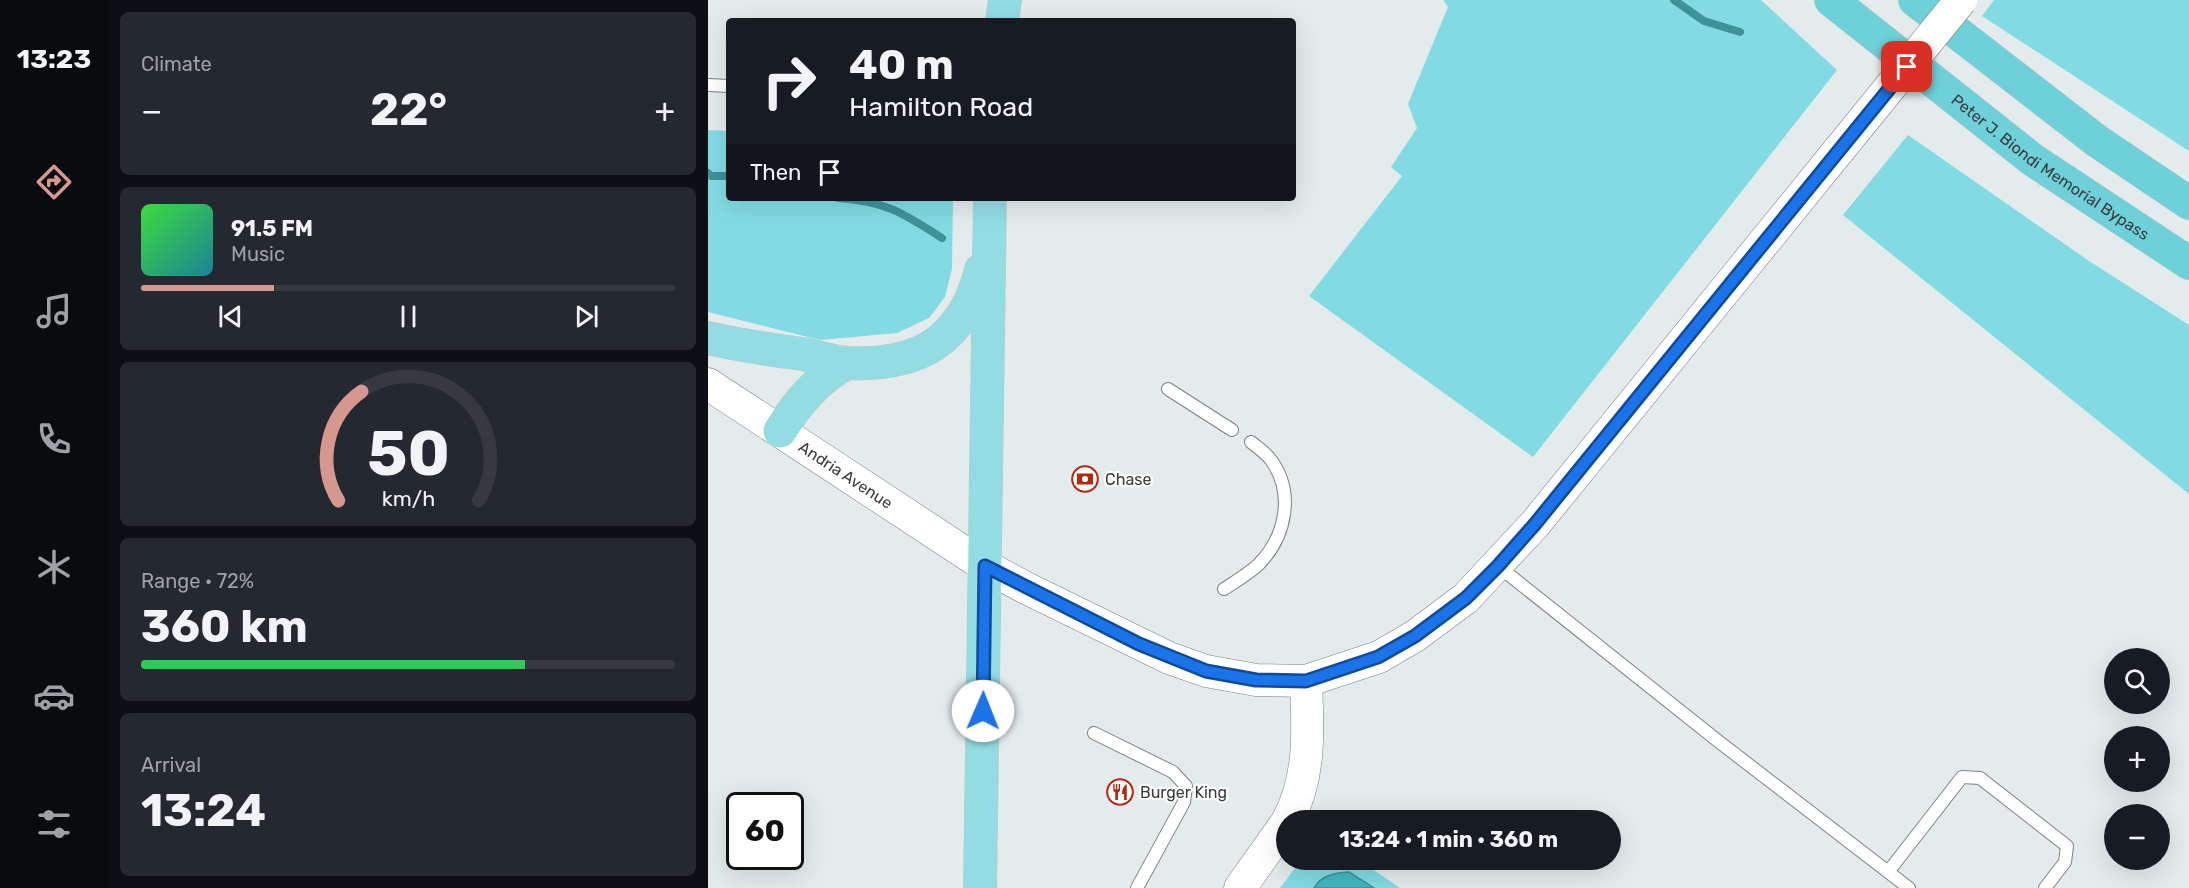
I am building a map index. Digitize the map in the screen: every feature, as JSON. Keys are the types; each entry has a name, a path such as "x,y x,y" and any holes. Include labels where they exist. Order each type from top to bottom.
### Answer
{"highway":[{"name":"Peter J. Biondi Memorial Bypass","path":"1831,0 2033,160 2189,263"},
{"path":"1915,0 2097,141 2189,203"}],"main road":[{"path":"1002,18 1005,0"},
{"path":"980,888 990,201"},
{"path":"708,338 848,363 915,357 936,344 954,328 977,284 988,239"},
{"path":"780,431 798,402 829,372 848,363"}],"street":[{"path":"1293,810 1306,774 1306,681 1378,657 1415,636 1466,598 1498,566 1535,524 1961,0"},
{"name":"Andria Avenue","path":"708,384 985,566 1169,658 1206,671 1246,678 1306,681"},
{"path":"1240,888 1276,837"}],"lane":[{"path":"708,85 726,86"},
{"path":"1168,389 1232,430"},
{"path":"1224,589 1257,566 1272,548 1282,525 1286,500 1282,478 1270,459 1251,442"},
{"path":"1498,566 1718,741 1909,888"},
{"path":"1094,733 1173,772 1186,786 1184,802 1137,888"},
{"path":"1888,872 1962,777 1980,778 2067,846 2065,862 2045,888"}],"shaded area":[{"path":"1443,0 1761,0 1837,70 1533,457 1309,296 1402,176 1391,167 1417,128 1408,104 1448,7"},
{"path":"1994,0 2189,0 2189,151 1982,16"},
{"path":"708,130 726,131 726,201 953,201 952,269 945,297 929,318 897,333 820,340 708,312"},
{"path":"1908,135 2089,261 2189,325 2189,494 1843,215"},
{"path":"1294,870 1374,870 1400,888 1280,888"},
{"path":"1349,872 1374,888 1314,888 1324,877"}],"waterway":[{"path":"1674,0 1704,21 1740,32"},
{"path":"708,173 711,176 726,176"},
{"path":"862,201 893,210 942,238"}],"place":[{"name":"Chase","path":"1085,479"},
{"name":"Burger King","path":"1120,792"}],"route":[{"path":"983,711 985,566 1169,658 1206,671 1256,680 1306,681 1378,657 1415,636 1466,598 1535,524 1907,67"}]}
